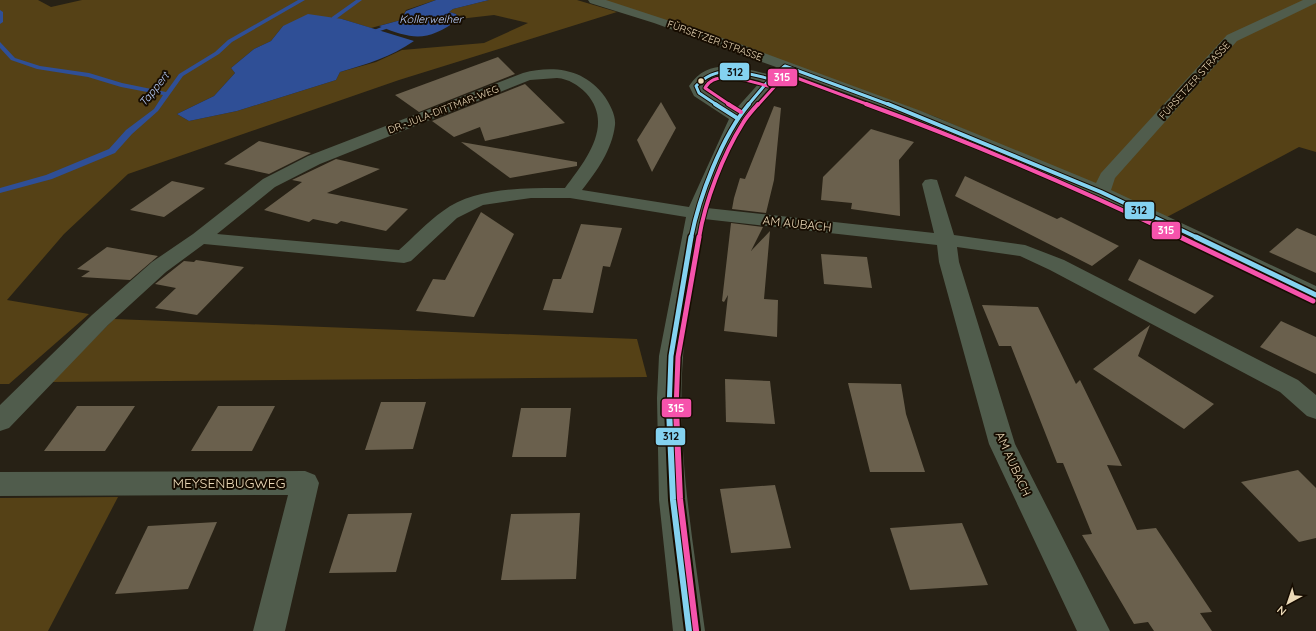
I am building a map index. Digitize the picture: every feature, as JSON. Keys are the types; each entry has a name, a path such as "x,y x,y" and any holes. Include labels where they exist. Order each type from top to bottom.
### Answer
{"street":[{"name":"FÜRSETZER STRASSE","path":"594,0 658,20 916,114 1101,192 1316,295"},
{"name":"FÜRSETZER STRASSE","path":"1101,192 1107,177 1232,38 1313,0"},
{"path":"689,631 673,500 669,398 671,356 685,270 696,213 719,156 737,118 770,79 785,66"},
{"path":"737,118 699,93 696,86 700,78 708,73 732,71 770,79"},
{"name":"DR.-JULA-DITTMAR-WEG","path":"0,421 100,320 160,267 200,238 269,183 314,160 528,76 551,73 569,75 583,83 594,93 604,107 607,124 595,159 570,193"},
{"name":"AM AUBACH","path":"931,184 946,241 948,262 1002,444 1094,631"},
{"path":"200,238 404,257 450,214 479,200 531,193 570,193 669,210 696,213"},
{"name":"AM AUBACH","path":"696,213 983,244 1025,251 1057,265 1289,386 1316,409"},
{"name":"MEYSENBUGWEG","path":"0,484 305,483 269,631"}],"shaded area":[{"path":"0,0 38,0 51,7 82,0 436,0 406,10 401,20 371,28 342,19 283,26 271,41 254,49 231,68 235,73 214,96 177,114 189,121 237,111 336,80 340,72 376,62 402,50 484,43 528,23 494,15 459,19 456,14 449,12 453,9 489,0 577,0 617,12 399,80 128,174 64,234 7,300 89,314 9,384 0,384"},
{"path":"600,0 1316,0 1316,152 1299,147 1167,217 936,117 734,43"},
{"path":"114,319 637,339 647,377 51,382"},
{"path":"118,497 48,631 0,631 0,498"}],"water":[{"name":"Kollerweiher","path":"436,0 489,0 453,9 449,12 456,14 459,19 438,32 429,35 411,36 379,26 401,20 406,11"},
{"path":"308,14 342,19 414,41 388,56 340,72 336,80 237,111 189,121 177,114 214,96 235,73 231,68 254,49 271,41 283,26"}],"building":[{"path":"498,57 515,74 419,112 395,95"},
{"path":"525,84 565,123 485,141 480,127 454,137 432,121"},
{"path":"661,102 676,128 652,172 637,140"},
{"path":"774,106 781,108 774,180 766,213 732,209 740,178 745,179"},
{"path":"871,129 914,142 899,160 900,216 851,209 852,203 821,200 823,177"},
{"path":"259,141 311,153 269,174 224,164"},
{"path":"461,142 577,162 577,166 510,178"},
{"path":"336,159 380,169 327,193 408,209 386,231 341,221 337,224 313,219 309,222 264,210 302,182 292,180"},
{"path":"965,176 1057,219 1061,217 1119,246 1092,266 955,196"},
{"path":"172,181 205,188 164,217 130,210"},
{"path":"481,212 514,234 474,317 416,311 433,279 445,280"},
{"path":"731,223 763,227 751,251 770,231 764,299 778,300 777,337 724,331 728,295 724,302 722,301"},
{"path":"581,224 622,228 610,267 603,266 593,313 543,310 553,279 561,279"},
{"path":"1297,228 1316,236 1316,273 1269,252"},
{"path":"107,247 158,256 130,280 81,277 90,271 77,269"},
{"path":"821,254 867,257 872,288 824,284"},
{"path":"1139,259 1214,296 1195,314 1128,280"},
{"path":"196,260 244,267 197,315 155,308 176,288 155,284 184,261 194,262"},
{"path":"982,305 1038,307 1076,384 1080,380 1122,466 1107,465 1137,530 1156,528 1212,612 1200,613 1212,631 1154,631 1148,622 1134,624 1082,535 1092,534 1063,463 1057,463 1011,346 999,346"},
{"path":"1281,321 1316,337 1316,374 1260,347"},
{"path":"1150,325 1138,356 1214,404 1184,429 1093,369"},
{"path":"725,379 770,381 775,424 726,422"},
{"path":"848,383 901,384 906,414 925,472 870,472"},
{"path":"381,402 426,402 413,449 365,450"},
{"path":"77,406 135,406 105,451 44,451"},
{"path":"218,406 275,406 252,451 191,451"},
{"path":"521,408 571,408 566,457 512,457"},
{"path":"1298,470 1316,488 1316,538 1299,542 1241,482"},
{"path":"775,485 791,548 731,553 720,489"},
{"path":"412,513 396,572 329,573 348,514"},
{"path":"580,513 576,579 501,580 511,514"},
{"path":"217,522 188,589 115,594 148,526"},
{"path":"962,523 988,585 910,590 890,528"}],"waterway":[{"name":"Tappert","path":"0,191 49,177 112,151 129,132 156,110 181,75 217,53 230,41 302,0"},
{"name":"Tappert","path":"334,18 359,0"},
{"path":"0,12 0,22"},
{"path":"377,30 384,28"},
{"path":"0,44 13,59 39,68 89,75 121,85 167,94"}],"transit line":[{"name":"312","path":"689,631 673,500 669,398 671,356 685,270 696,213 719,156 737,118 770,79 785,66 916,114 1101,192 1316,295"},
{"name":"312","path":"737,118 699,93 696,86 703,79 712,74 730,71 770,79"},
{"name":"315","path":"696,630 680,499 676,398 678,357 703,215 725,159 743,122 775,84 786,74 913,121 1098,198 1313,301"},
{"name":"315","path":"741,112 705,88 708,82 714,79 733,78 768,86"}]}
